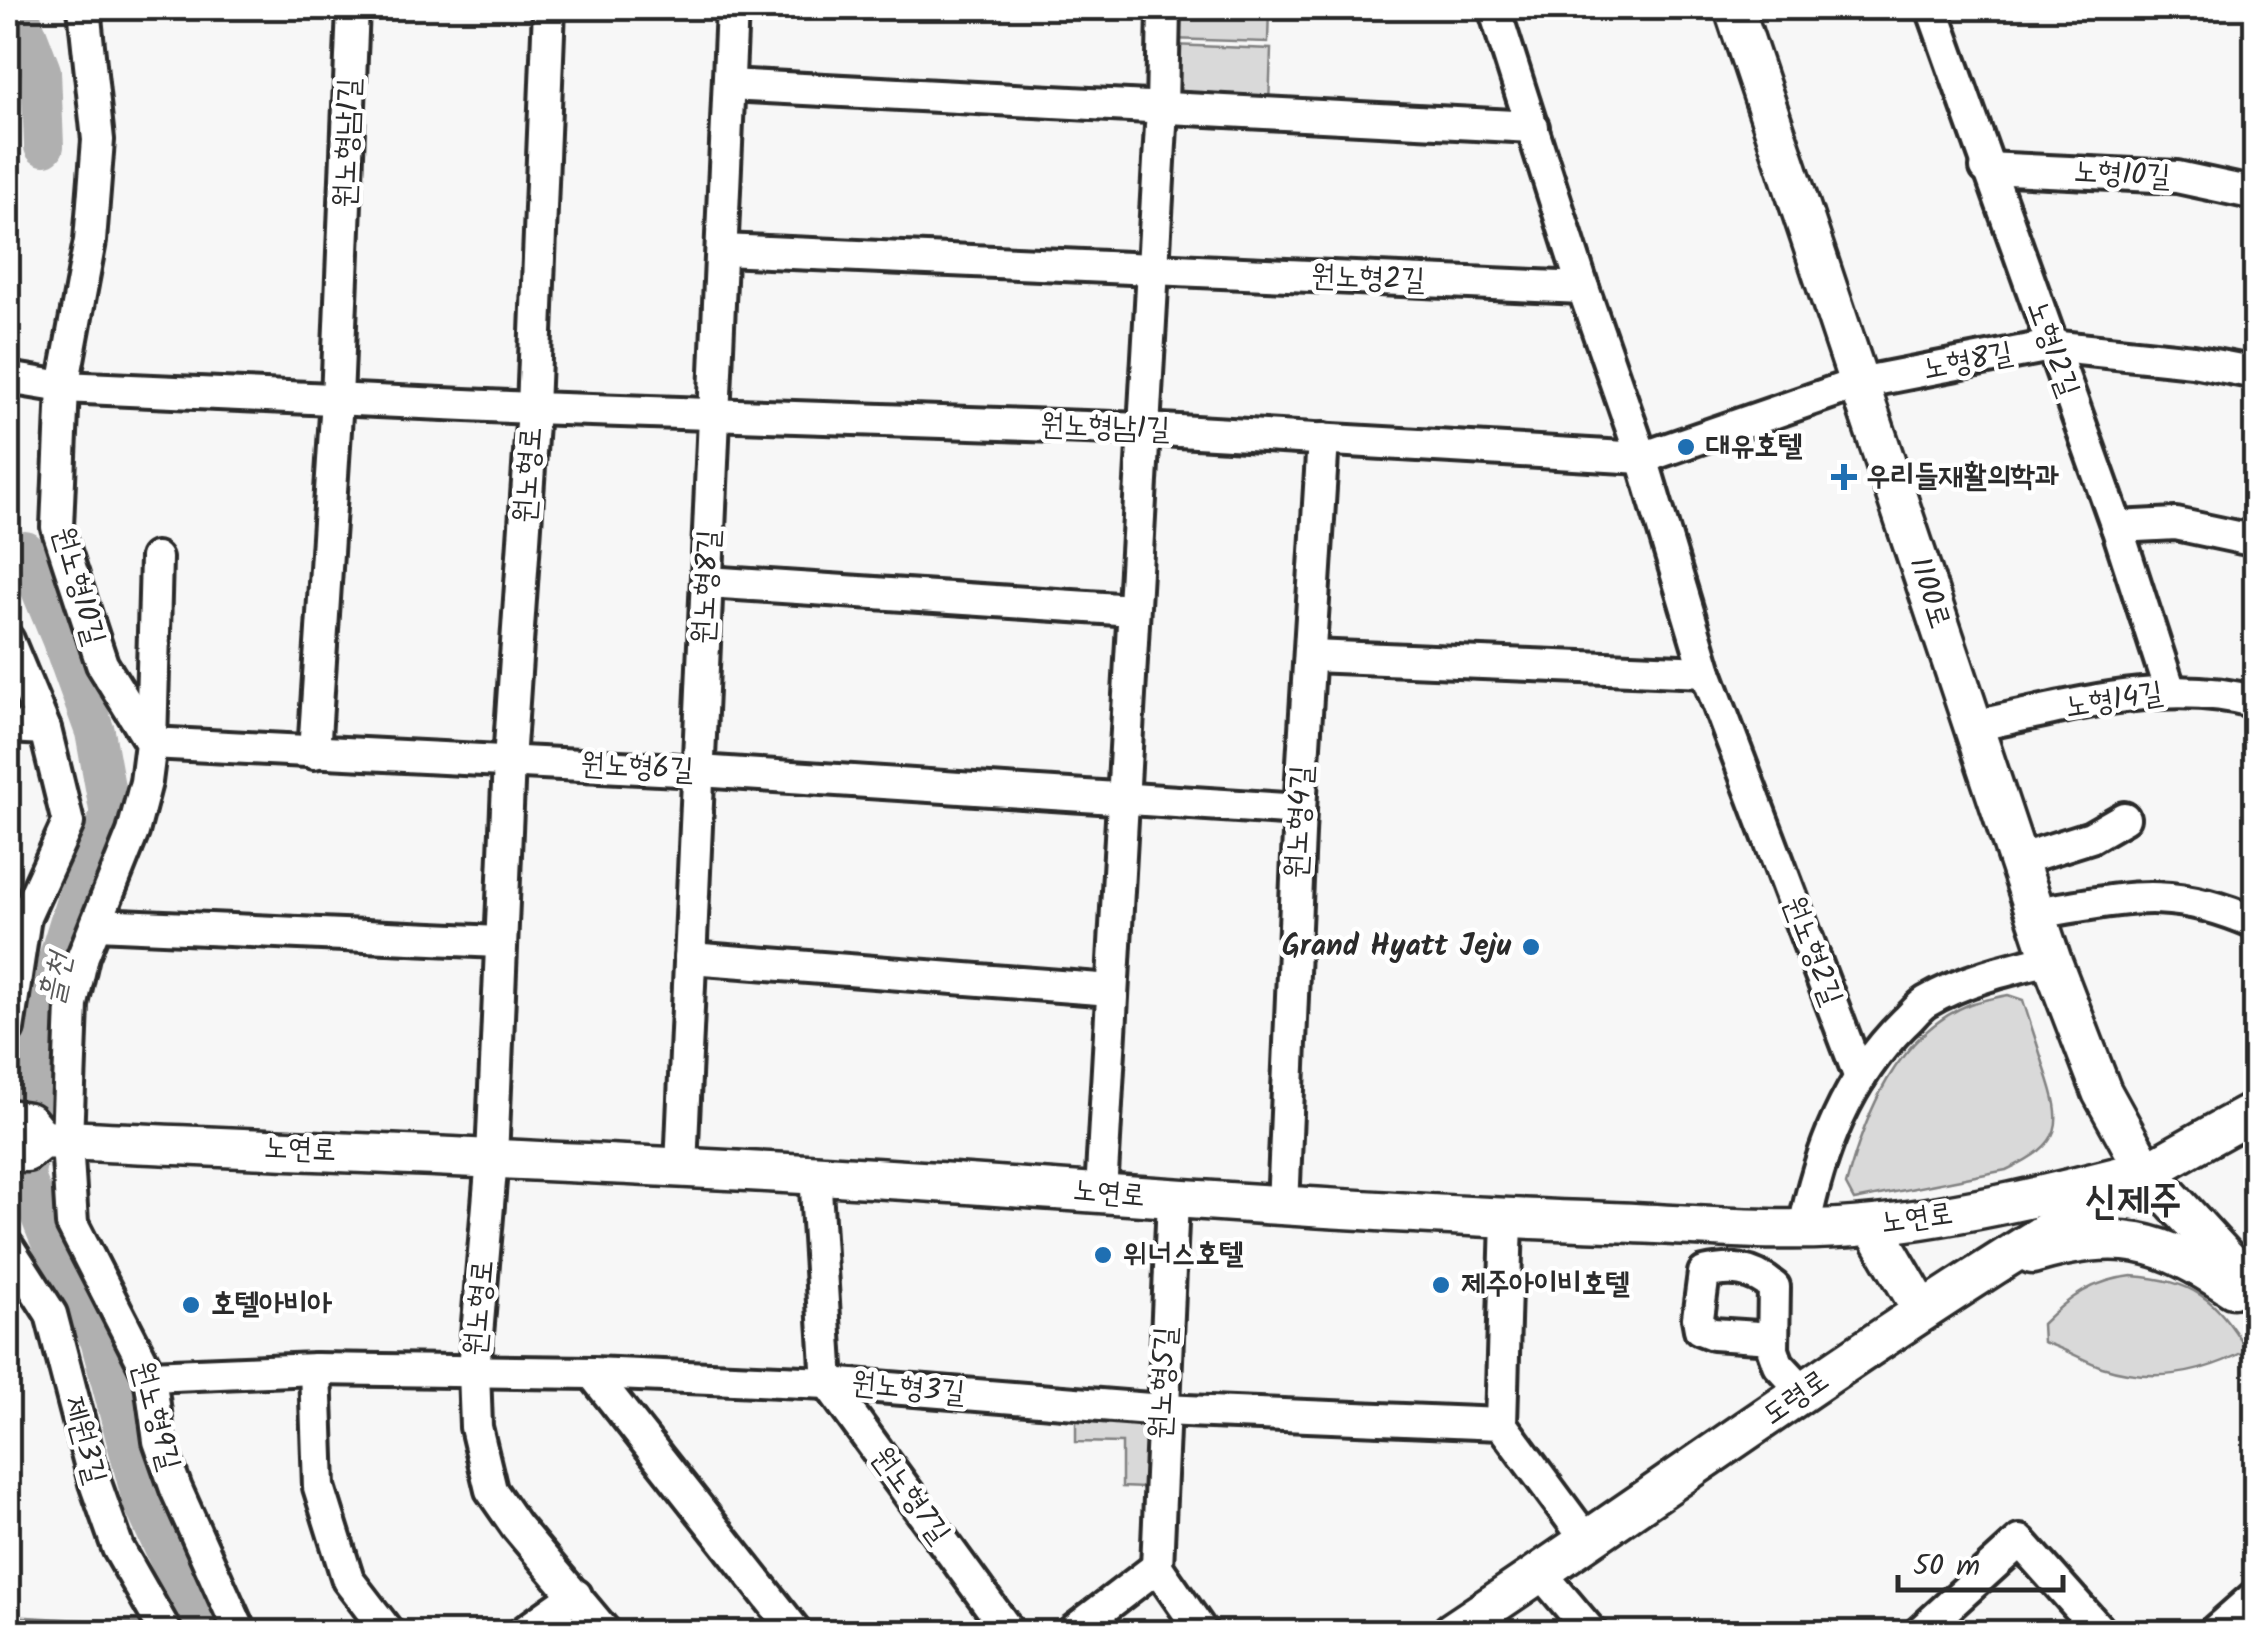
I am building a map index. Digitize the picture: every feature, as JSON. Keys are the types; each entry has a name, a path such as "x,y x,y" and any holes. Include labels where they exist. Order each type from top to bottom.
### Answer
{"main road":[{"name":"1100로","path":"1734,8 2035,913 2102,1092 2145,1170 2256,1292"},
{"path":"2145,1170 2256,1111"},
{"path":"8,1118 28,1122 43,1142"},
{"name":"노연로","path":"43,1142 815,1173 1173,1200 1804,1229 1873,1226 2000,1207 2145,1170"},
{"name":"도령로","path":"1452,1632 1922,1310 2145,1170"},
{"path":"1873,1226 1922,1310"},
{"path":"1996,1264 2105,1238 2150,1244 2194,1262 2256,1303"}],"street":[{"name":"원노형10길","path":"84,8 98,140 90,240 62,387 57,527 102,664 150,743"},
{"name":"원노형남1길","path":"314,752 338,399 353,8"},
{"name":"원노형로","path":"548,8 534,408 509,761 492,1158 474,1370 476,1427 491,1490 516,1526 605,1632"},
{"name":"원노형8길","path":"681,1167 732,8"},
{"path":"1101,1193 1162,108 1164,8"},
{"name":"원노형2길","path":"1494,8 1582,288 1642,458 1706,672 1860,1078"},
{"name":"노형12길","path":"1932,8 2117,526 2170,691"},
{"path":"729,85 1533,127"},
{"name":"노형10길","path":"1986,168 2177,177 2256,194"},
{"path":"722,250 1152,270"},
{"name":"원노형2길","path":"1152,270 1582,288"},
{"name":"노형8길","path":"1859,383 2050,346 2193,361 2256,373"},
{"name":"원노형남1길","path":"8,378 62,387 1144,429 1642,458 1859,383"},
{"name":"원노형4길","path":"1282,1206 1300,810 1323,439"},
{"path":"2117,526 2176,524 2256,541"},
{"path":"43,1142 83,956 133,832 146,782 156,558"},
{"path":"707,582 1134,610"},
{"path":"8,640 45,729 68,823 16,917 8,1029"},
{"path":"1312,656 1706,672"},
{"name":"노형14길","path":"1973,726 2170,691 2227,694 2256,702"},
{"path":"8,727 45,729"},
{"name":"원노형6길","path":"150,743 698,771 1300,810"},
{"path":"2018,860 2092,836 2124,818"},
{"path":"2035,913 2136,897 2177,897 2219,907 2256,923"},
{"path":"97,924 499,942"},
{"path":"690,958 1112,990"},
{"path":"1804,1229 1814,1178 1832,1128 1880,1047 1925,1003 2000,971 2051,959"},
{"name":"원노형9길","path":"43,1142 72,1224 150,1376 159,1441 176,1489 240,1632"},
{"path":"815,1173 828,1383"},
{"name":"원노형5길","path":"1156,1567 1173,1200"},
{"path":"1507,1218 1500,1424 1588,1542"},
{"name":"제원3길","path":"8,1246 51,1314 95,1483 112,1532 166,1632"},
{"path":"1772,1338 1778,1364 1804,1392"},
{"path":"315,1369 319,1487 348,1580 388,1632"},
{"name":"원노형3길","path":"150,1376 315,1369 592,1373 828,1383 1162,1410 1500,1424"},
{"path":"592,1373 796,1632"},
{"name":"원노형7길","path":"828,1383 1009,1632"},
{"path":"1920,1632 2020,1540 2100,1632"},
{"path":"1072,1632 1156,1567 1202,1632"},
{"path":"1541,1573 1591,1632"},
{"path":"524,1632 576,1595"},
{"path":"2214,1632 2256,1596"}],"shaded area":[{"path":"1171,8 1269,8 1268,42 1170,39"},
{"path":"1172,45 1271,49 1269,106 1169,102"},
{"path":"2008,995 2023,1000 2051,1088 2056,1118 2049,1141 2006,1170 1854,1200 1846,1185 1863,1131 1903,1056 1944,1018 1970,1004"},
{"path":"2132,1276 2172,1282 2201,1295 2224,1317 2247,1350 2195,1370 2158,1375 2102,1367 2043,1342 2042,1324 2072,1298 2106,1281"},
{"path":"1076,1418 1146,1423 1144,1488 1122,1487 1122,1443 1076,1442"},
{"path":"8,1616 156,1624 160,1632 8,1632"}],"waterway":[{"name":"흘천","path":"17,8 41,71 44,146"},
{"name":"흘천","path":"25,551 95,732 110,815 77,897 58,959 38,1064 25,1177 53,1247 100,1340 142,1500 203,1632"}],"place":[{"name":"대유호텔","path":"1686,447"},
{"name":"우리들재활의학과","path":"1844,477"},
{"name":"Grand Hyatt Jeju","path":"1531,947"},
{"name":"위너스호텔","path":"1103,1255"},
{"name":"제주아이비호텔","path":"1441,1285"},
{"name":"호텔아비아","path":"191,1305"}],"district":[{"name":"신제주","path":"2133,1202"}]}
